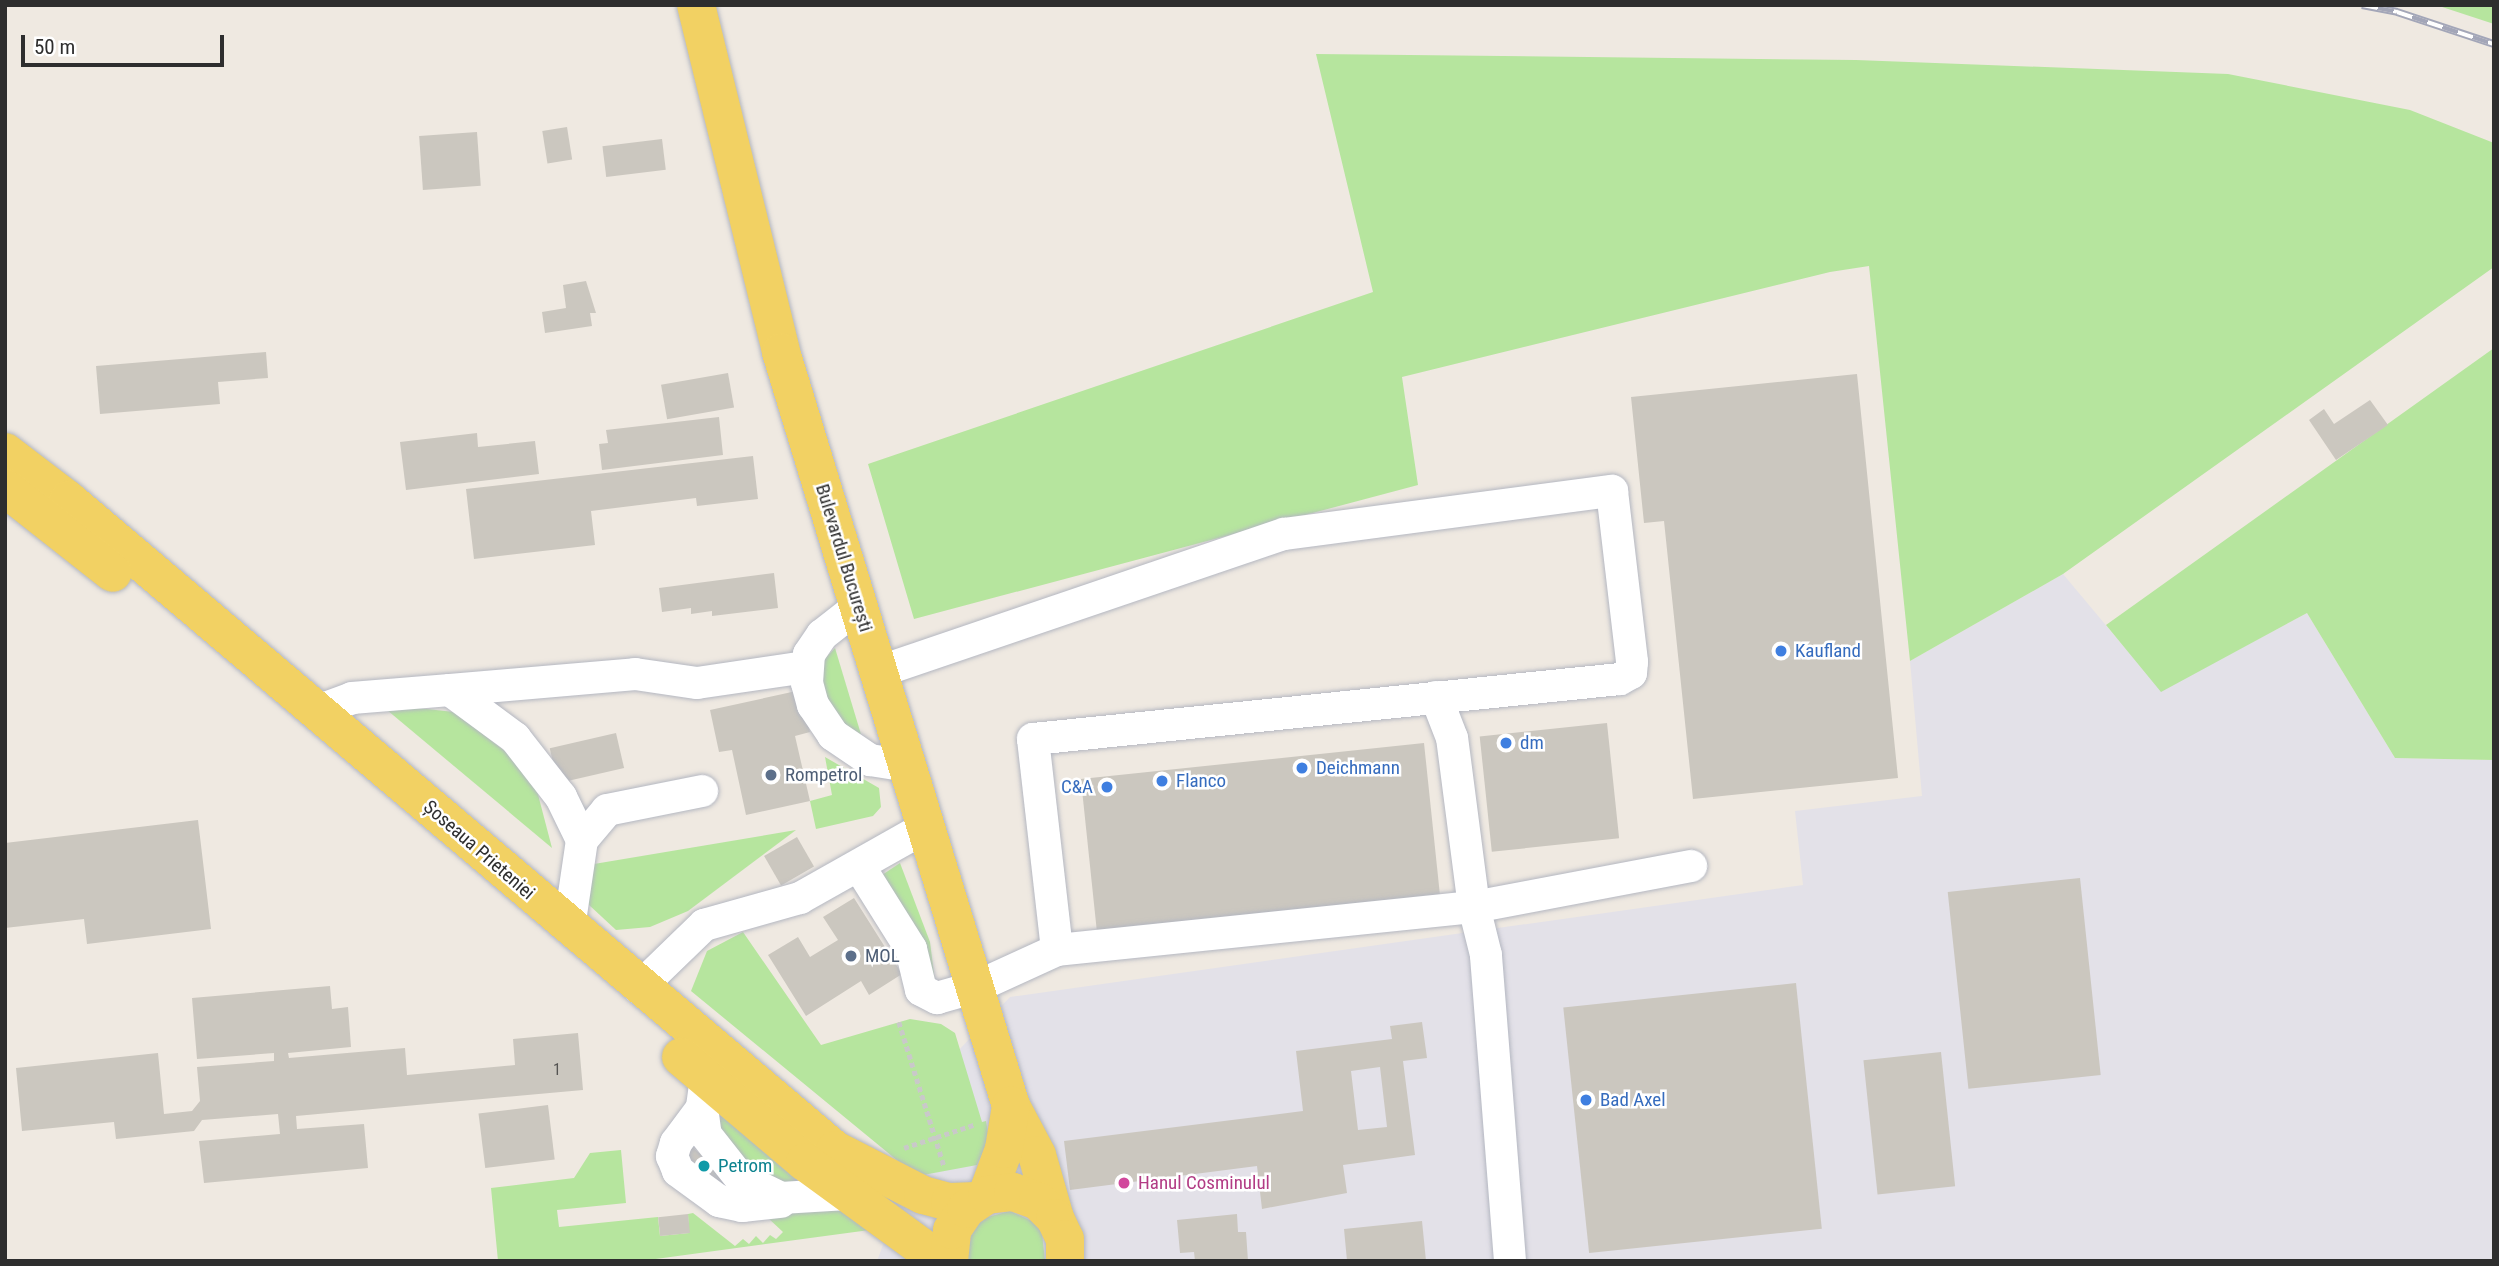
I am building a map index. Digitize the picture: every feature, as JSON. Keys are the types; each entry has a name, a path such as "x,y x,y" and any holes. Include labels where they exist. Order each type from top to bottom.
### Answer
{"main road":[{"name":"Bulevardul București","path":"696,5 781,352 976,987 998,1114"},
{"name":"Șoseaua Prieteniei","path":"5,452 317,711 639,988 835,1150 923,1195 950,1202 1026,1195 1055,1218"},
{"name":"Șoseaua Prieteniei","path":"5,488 237,677 704,1093 940,1261"},
{"path":"949,1261 952,1230 981,1198 1004,1149 998,1114"},
{"path":"998,1114 1037,1155 1055,1218 1065,1239 1065,1261"}],"lane":[{"path":"878,673 1284,534 1612,491 1631,673 1620,678 1033,739 1057,950"},
{"path":"859,606 822,635 806,667 813,705 833,735 870,760 907,766"},
{"path":"317,711 352,698 635,674 697,683 806,667"},
{"path":"450,690 515,738 539,763 582,840"},
{"path":"1436,697 1452,738 1474,908 1486,955 1510,1261"},
{"path":"569,928 582,840 607,810 702,791"},
{"path":"639,988 704,926 800,898 926,827"},
{"path":"859,866 911,949 927,997 976,987 1057,950 1474,908 1691,866"},
{"path":"704,1093 710,1146 728,1168 768,1196 797,1200 847,1194"}],"path":[{"path":"899,1022 947,1174"},
{"path":"899,1150 998,1114"}],"shaded area":[{"path":"2063,574 2161,691 2307,613 2395,758 2494,760 2494,1261 877,1261 954,1055 1010,997 1803,885 1795,811 1922,796 1910,661"}],"green space":[{"path":"2436,5 2494,5 2494,24"},
{"path":"1316,54 1856,60 2228,74 2410,110 2494,143 2494,267 2063,574 1910,661 1869,266 1830,272 1402,377 1418,485 914,619 868,464 1373,292"},
{"path":"2494,348 2494,760 2395,758 2307,613 2161,692 2106,625"},
{"path":"835,648 863,741 823,704 821,663"},
{"path":"418,708 454,712 510,755 535,783 552,848 387,710"},
{"path":"825,757 879,788 881,807 873,816 816,829 810,801 832,795"},
{"path":"796,830 688,911 650,927 616,930 588,904 594,864"},
{"path":"900,863 930,942 935,982 882,875"},
{"path":"743,932 821,1045 910,1019 941,1024 955,1033 982,1122 986,1121 989,1139 977,1165 923,1175 904,1166 691,991 707,951"},
{"path":"717,1098 814,1179 782,1184 741,1161 717,1127"},
{"path":"621,1150 626,1203 557,1210 559,1227 658,1217 660,1236 689,1233 688,1214 693,1213 735,1246 743,1239 749,1244 756,1236 763,1243 770,1235 776,1239 783,1232 767,1217 834,1207 877,1229 641,1261 498,1261 491,1188 574,1178 590,1153"},
{"path":"1010,1211 1034,1222 1042,1233 1045,1261 968,1261 968,1240 974,1227 984,1218"}],"building":[{"path":"567,127 572,160 547,164 542,131"},
{"path":"477,132 481,186 423,190 419,136"},
{"path":"662,139 666,170 606,177 602,146"},
{"path":"586,281 596,313 590,313 592,326 545,333 542,312 566,308 563,285"},
{"path":"266,352 268,378 218,382 220,404 100,414 96,366"},
{"path":"728,373 734,407 667,419 661,385"},
{"name":"Kaufland","path":"1857,374 1898,778 1693,799 1664,521 1644,523 1631,397"},
{"path":"2370,400 2388,425 2336,460 2309,420 2324,409 2334,424"},
{"path":"719,417 723,455 602,470 599,444 608,443 606,430"},
{"path":"477,433 478,447 535,441 539,474 406,490 400,442"},
{"path":"753,456 758,499 697,506 696,498 591,511 595,545 474,559 466,489"},
{"path":"774,573 778,608 712,616 712,611 691,614 691,608 662,612 659,588"},
{"path":"801,690 810,732 795,736 810,801 746,815 732,750 719,752 710,710"},
{"path":"1607,723 1619,838 1492,852 1480,736"},
{"path":"616,733 624,768 558,783 550,748"},
{"path":"1424,743 1441,901 1098,937 1081,779"},
{"path":"198,820 211,929 87,944 84,919 5,928 5,843"},
{"path":"797,837 814,866 781,885 764,856"},
{"path":"2080,878 2101,1075 1968,1089 1948,892"},
{"name":"MOL","path":"854,898 902,974 869,995 861,981 806,1016 768,955 798,937 810,957 838,940 823,917"},
{"path":"1796,983 1822,1229 1589,1253 1563,1007"},
{"path":"330,986 332,1009 348,1007 351,1047 288,1053 289,1058 405,1048 407,1075 515,1065 513,1039 578,1033 583,1090 296,1116 297,1129 364,1124 368,1168 204,1183 199,1141 280,1134 278,1114 202,1120 194,1131 116,1139 114,1122 22,1131 16,1068 158,1053 164,1114 192,1111 200,1101 197,1067 274,1061 274,1053 197,1059 192,998"},
{"path":"1422,1022 1427,1058 1403,1061 1415,1155 1343,1165 1347,1193 1262,1209 1257,1166 1070,1190 1064,1141 1303,1111 1296,1051 1392,1039 1390,1026","holes":["1380,1067 1387,1127 1358,1130 1351,1071"]},
{"path":"1941,1052 1955,1186 1878,1194 1863,1060"},
{"path":"548,1105 555,1160 485,1168 479,1114"},
{"name":"Petrom","path":"690,1145 727,1177 718,1188 681,1156"},
{"path":"688,1214 690,1233 660,1236 658,1217"},
{"path":"1237,1214 1238,1232 1246,1232 1248,1261 1195,1261 1194,1252 1180,1253 1177,1220"},
{"path":"1422,1221 1426,1261 1347,1261 1344,1229"}],"railway":[{"path":"2362,5 2397,12 2494,44"}],"place":[{"name":"Kaufland","path":"1781,651"},
{"name":"dm","path":"1506,743"},
{"name":"Deichmann","path":"1302,768"},
{"name":"Rompetrol","path":"771,775"},
{"name":"Flanco","path":"1162,781"},
{"name":"C&A","path":"1107,787"},
{"name":"MOL","path":"851,956"},
{"name":"Bad Axel","path":"1586,1100"},
{"name":"Petrom","path":"704,1166"},
{"name":"Hanul Cosminulul","path":"1124,1183"}]}
